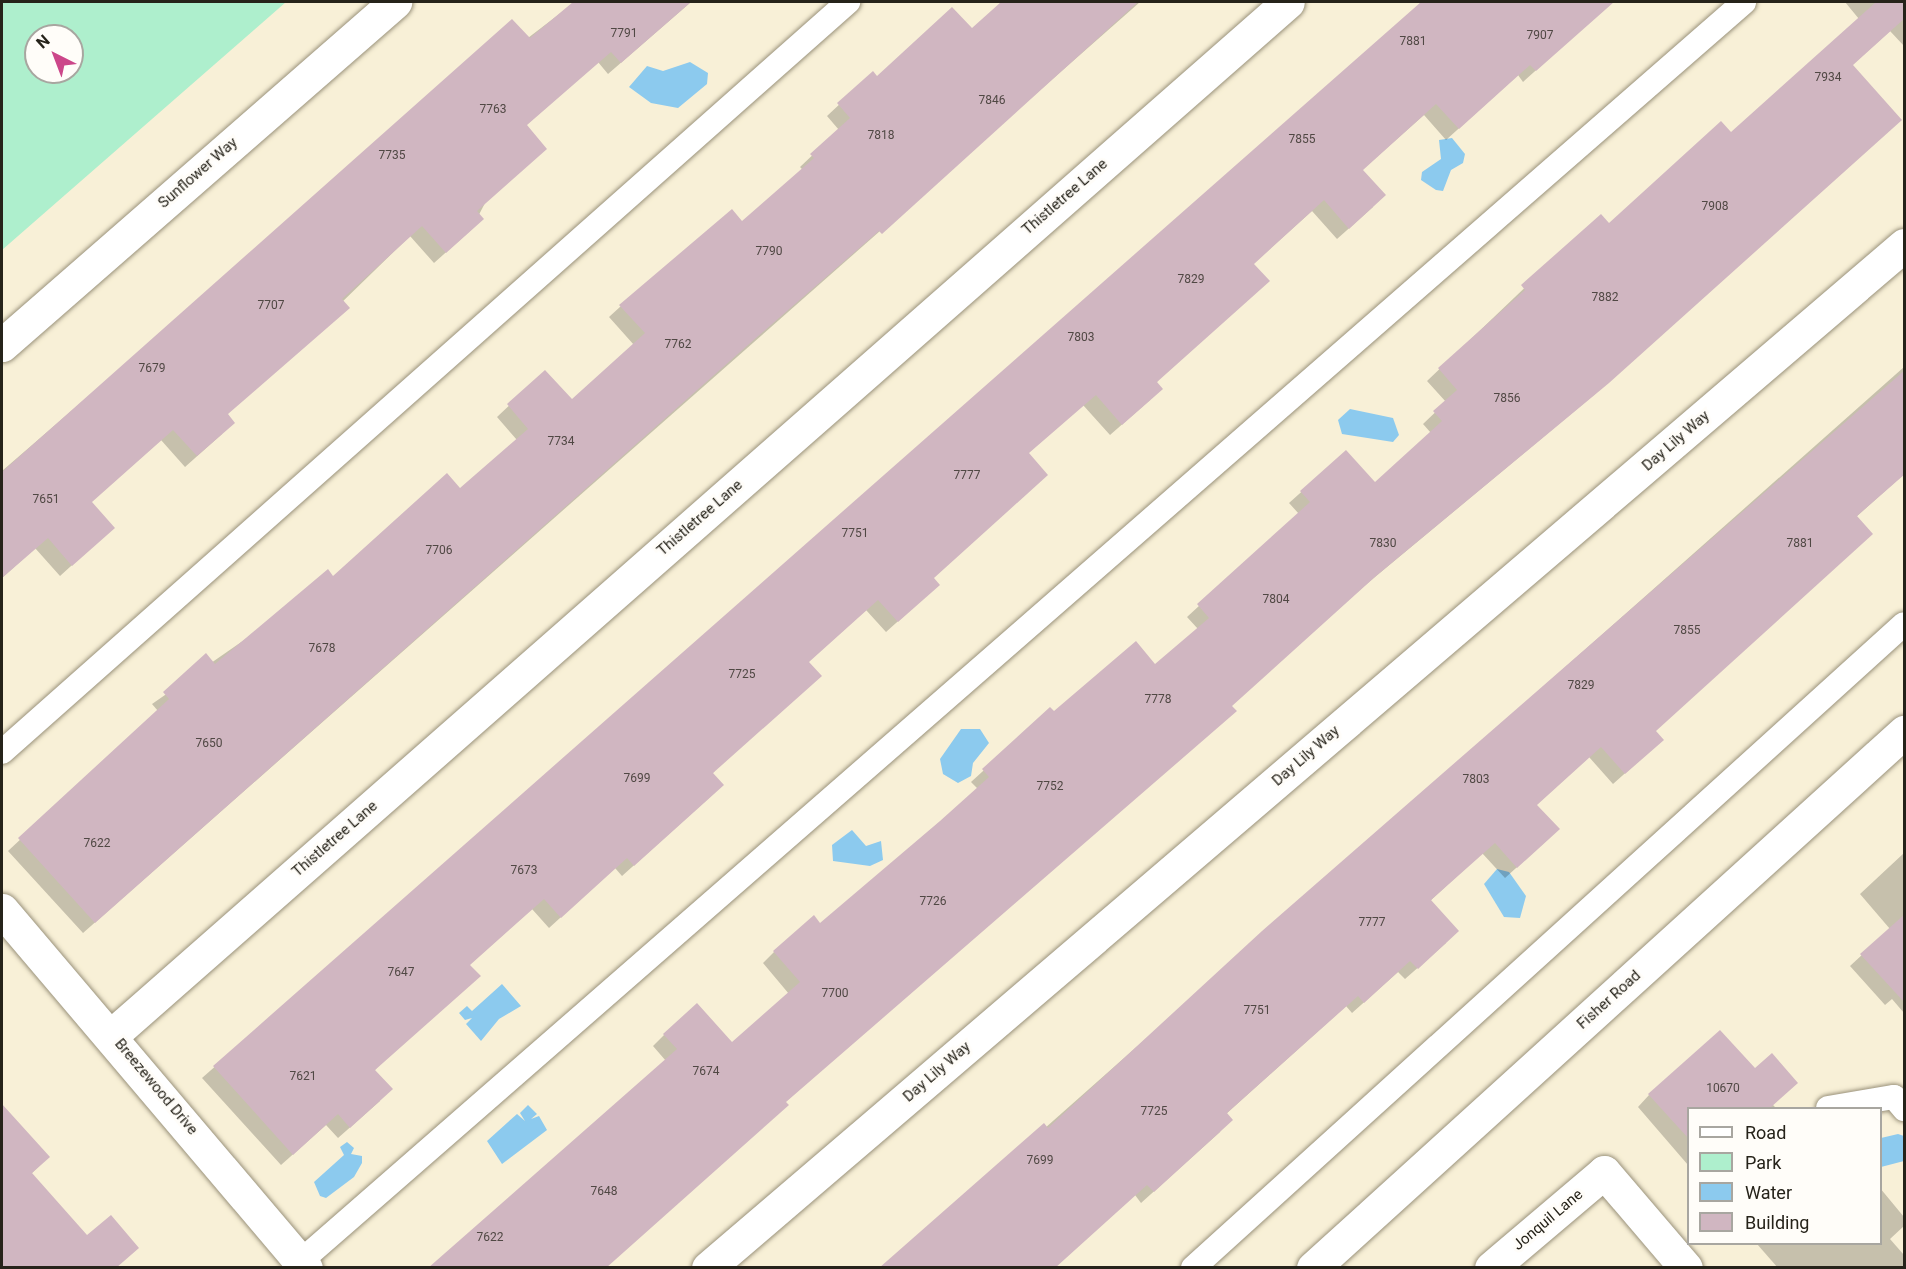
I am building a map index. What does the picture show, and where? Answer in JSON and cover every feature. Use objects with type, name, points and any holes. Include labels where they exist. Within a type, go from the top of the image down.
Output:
[{"type":"street","name":"Sunflower Way","points":[[2,345],[395,2]]},
{"type":"street","name":"Thistletree Lane","points":[[112,1035],[1288,2]]},
{"type":"street","name":"Day Lily Way","points":[[708,1268],[1905,245]]},
{"type":"street","name":"Fisher Road","points":[[1313,1268],[1905,732]]},
{"type":"street","name":"Breezewood Drive","points":[[2,910],[112,1035],[304,1264]]},
{"type":"street","name":"Jonquil Lane","points":[[1491,1268],[1604,1172],[1683,1253]]},
{"type":"lane","points":[[2,752],[848,2]]},
{"type":"lane","points":[[304,1264],[1744,2]]},
{"type":"lane","points":[[1193,1268],[1905,624]]},
{"type":"lane","points":[[1834,1107],[1894,1097],[1905,1109]]},
{"type":"green space","points":[[2,2],[286,2],[2,250]]},
{"type":"water","points":[[690,62],[708,73],[707,84],[678,108],[651,103],[629,87],[647,66],[663,71]]},
{"type":"water","points":[[1452,138],[1465,154],[1463,163],[1451,170],[1443,191],[1436,190],[1421,180],[1422,172],[1441,159],[1439,140]]},
{"type":"water","points":[[1350,409],[1393,418],[1399,435],[1393,442],[1342,434],[1338,420]]},
{"type":"water","points":[[961,729],[980,729],[989,743],[973,763],[971,776],[958,783],[943,774],[940,759]]},
{"type":"water","points":[[852,830],[866,846],[881,841],[883,860],[870,866],[833,861],[832,845]]},
{"type":"water","points":[[1497,869],[1509,872],[1526,896],[1520,918],[1504,917],[1484,884]]},
{"type":"water","points":[[502,984],[521,1006],[499,1019],[481,1041],[466,1024],[472,1018],[465,1020],[459,1013],[467,1006],[472,1011]]},
{"type":"water","points":[[528,1105],[537,1114],[531,1119],[539,1116],[547,1130],[502,1164],[487,1141],[517,1114],[525,1121],[520,1113]]},
{"type":"water","points":[[1898,1134],[1904,1136],[1904,1161],[1882,1167],[1882,1138]]},
{"type":"water","points":[[347,1142],[354,1148],[351,1154],[362,1156],[362,1163],[354,1177],[326,1198],[320,1196],[314,1182],[344,1155],[340,1147]]},
{"type":"building","points":[[573,2],[691,2],[621,63],[611,52],[527,125],[547,149],[477,211],[484,219],[446,253],[422,226],[342,299],[350,308],[228,414],[235,423],[197,456],[173,430],[92,502],[115,528],[72,566],[48,538],[2,578],[2,472],[512,19],[530,38]]},
{"type":"building","points":[[1001,2],[1138,2],[882,234],[879,231],[757,337],[95,923],[18,838],[169,699],[163,692],[206,653],[215,664],[328,569],[333,576],[447,473],[460,488],[528,429],[507,404],[545,370],[572,399],[645,333],[619,305],[732,209],[742,221],[814,158],[810,154],[850,118],[837,103],[873,71],[877,76],[952,7],[972,28]]},
{"type":"building","points":[[1421,2],[1614,2],[1536,71],[1530,65],[1459,129],[1436,104],[1363,170],[1386,195],[1349,229],[1324,200],[1254,264],[1270,281],[1157,382],[1163,389],[1122,425],[1096,395],[1029,453],[1048,475],[934,578],[940,585],[898,622],[878,600],[809,662],[822,676],[713,773],[724,785],[634,866],[627,858],[561,918],[544,899],[470,965],[481,976],[375,1070],[393,1089],[350,1128],[338,1114],[293,1155],[213,1066]]},
{"type":"building","points":[[1876,2],[1905,2],[1905,18],[1853,65],[1902,120],[1609,383],[1376,576],[1232,706],[1237,711],[786,1102],[789,1105],[606,1268],[428,1268],[677,1049],[663,1034],[697,1003],[732,1042],[800,982],[773,951],[814,915],[820,923],[940,821],[989,777],[982,769],[1050,707],[1054,711],[1136,641],[1155,664],[1209,618],[1197,604],[1310,502],[1300,491],[1346,450],[1375,482],[1442,421],[1433,411],[1457,390],[1438,368],[1525,290],[1521,285],[1601,214],[1609,223],[1721,121],[1731,132]]},
{"type":"building","points":[[1905,370],[1905,474],[1857,516],[1873,534],[1656,731],[1664,740],[1625,774],[1601,747],[1537,805],[1560,829],[1517,868],[1495,843],[1431,900],[1459,931],[1418,969],[1410,961],[1364,1003],[1358,996],[1227,1113],[1233,1120],[1154,1192],[1147,1185],[1055,1268],[879,1268],[1044,1123],[1048,1128],[1262,931]]},
{"type":"building","points":[[1905,914],[1905,1003],[1860,954]]},
{"type":"building","points":[[1720,1030],[1755,1068],[1772,1053],[1798,1083],[1771,1107],[1687,1107],[1687,1137],[1648,1094]]},
{"type":"building","points":[[2,1104],[50,1157],[32,1173],[87,1235],[111,1215],[139,1248],[116,1268],[2,1268]]}]
